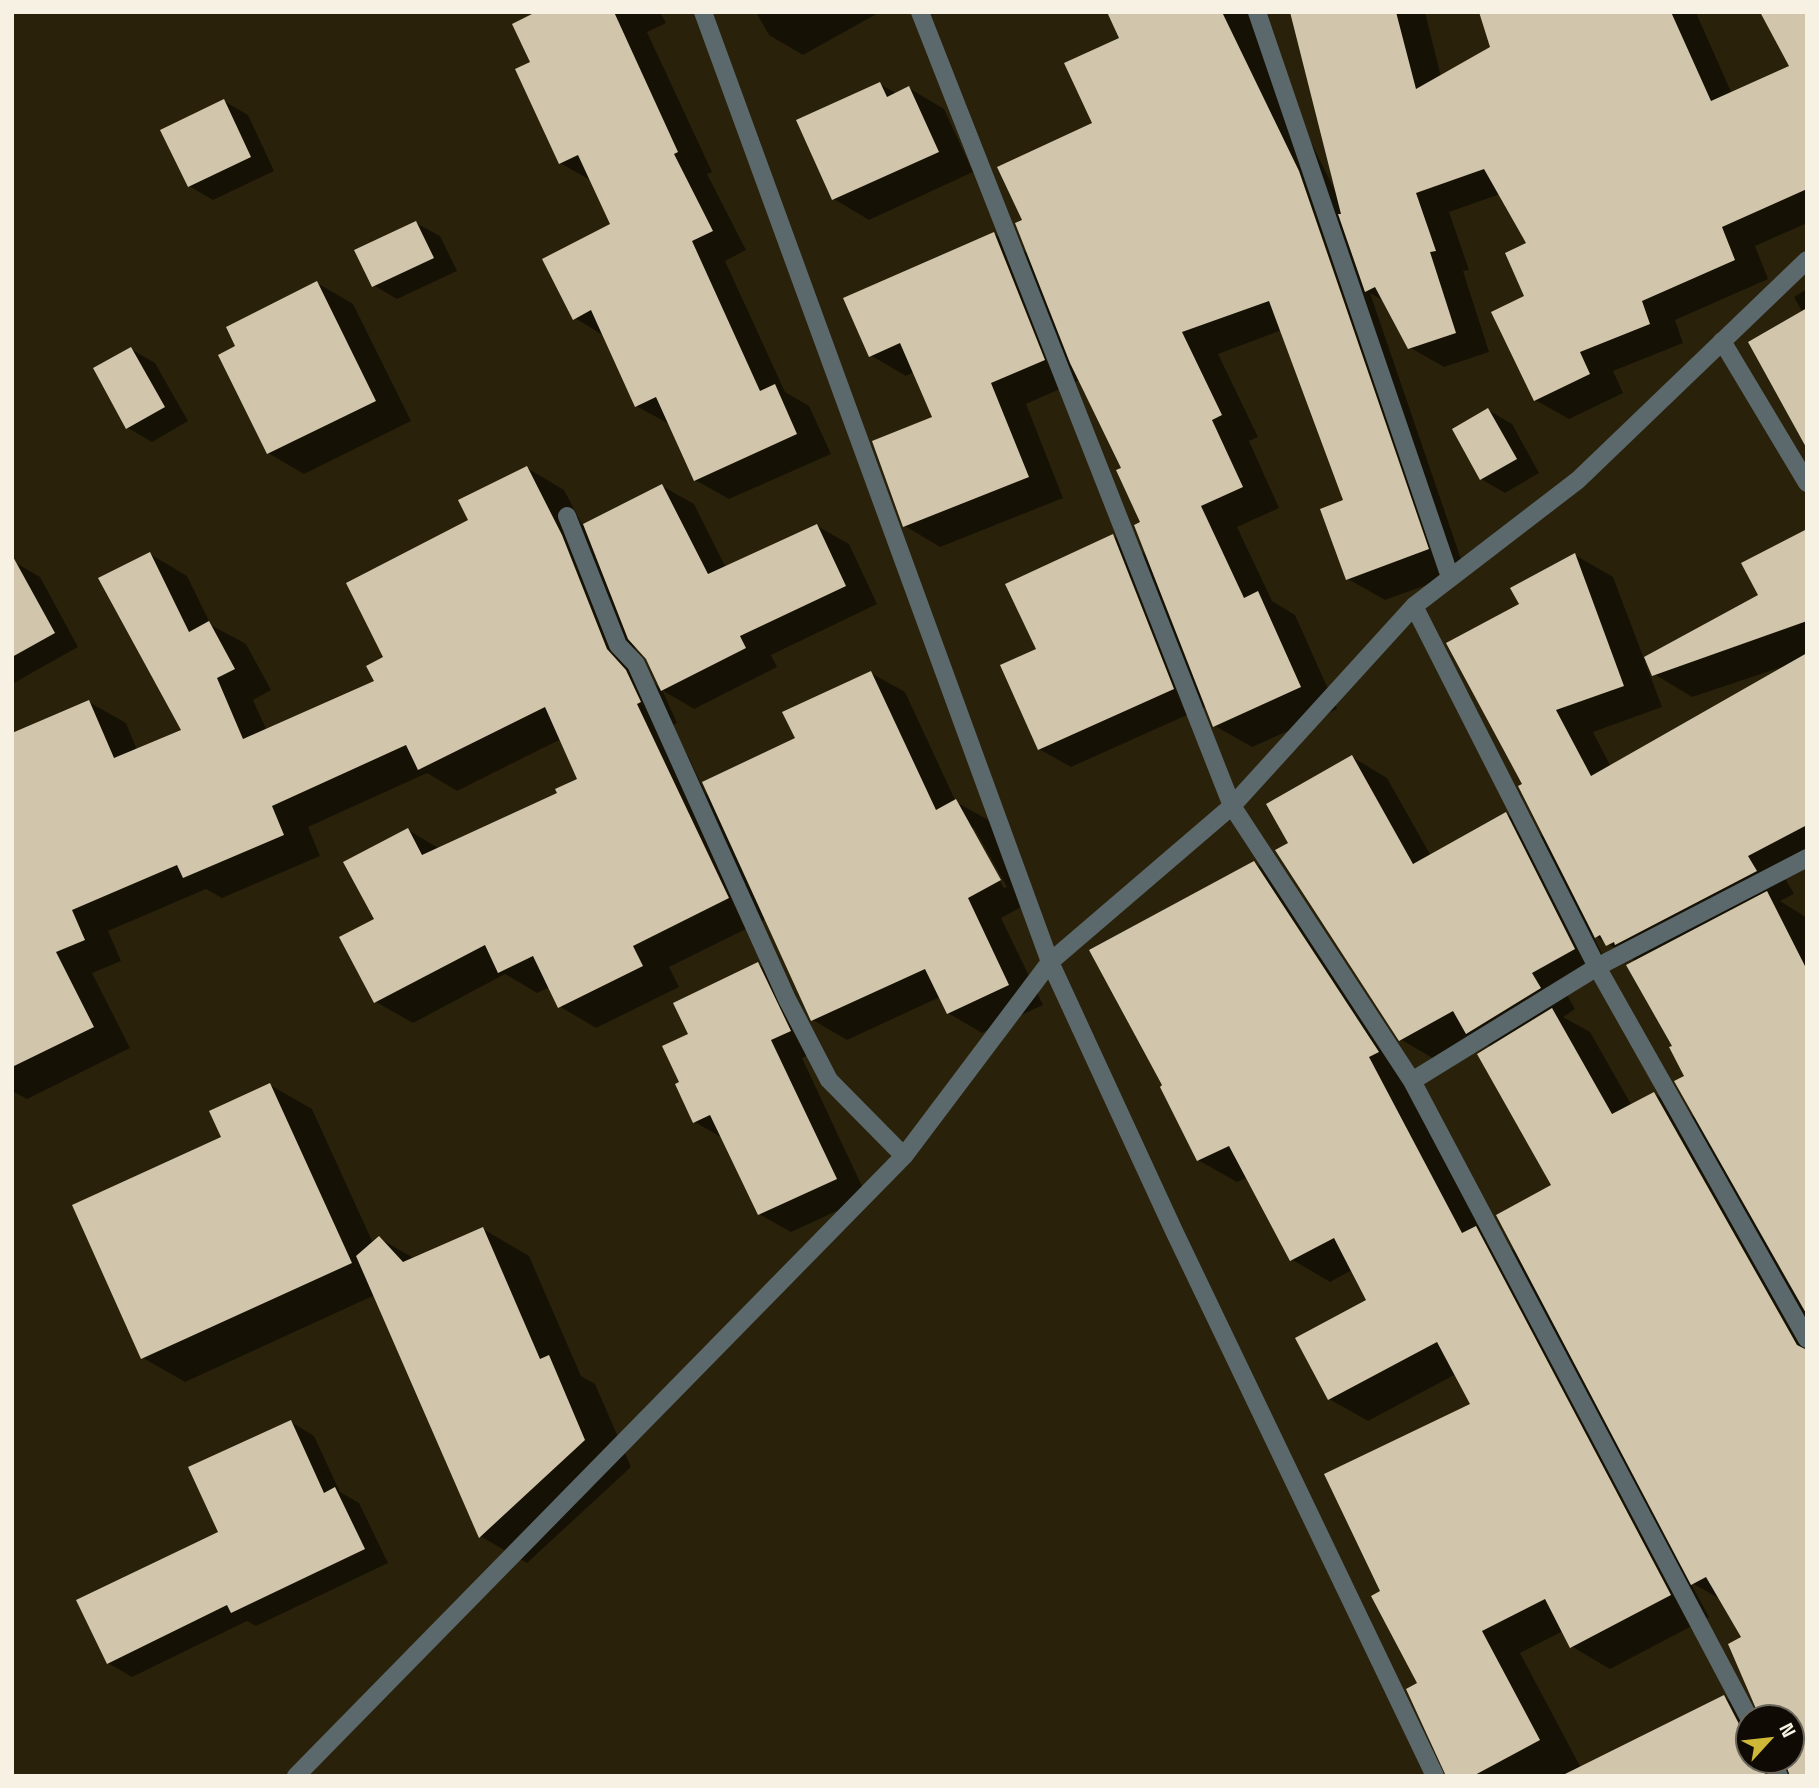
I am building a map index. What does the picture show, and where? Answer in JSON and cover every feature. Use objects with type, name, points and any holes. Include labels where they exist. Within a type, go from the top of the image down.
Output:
[{"type":"street","points":[[703,12],[1050,962],[1174,1231],[1435,1776]]},
{"type":"street","points":[[920,12],[1232,806],[1412,1081],[1742,1704]]},
{"type":"street","points":[[1257,12],[1450,577]]},
{"type":"street","points":[[296,1776],[904,1156],[1050,962],[1232,806],[1414,606],[1578,480],[1807,260]]},
{"type":"street","points":[[1723,341],[1807,483]]},
{"type":"street","points":[[567,516],[618,645],[636,664],[788,999],[829,1080],[904,1156]]},
{"type":"street","points":[[1414,606],[1597,967],[1807,1339]]},
{"type":"street","points":[[1412,1081],[1597,967],[1807,858]]},
{"type":"building","points":[[536,12],[614,12],[678,152],[674,154],[713,231],[692,241],[760,391],[775,384],[797,434],[694,481],[656,397],[635,407],[591,310],[573,320],[542,259],[610,224],[578,155],[559,164],[515,69],[530,62],[512,24]]},
{"type":"building","points":[[1107,12],[1222,12],[1299,171],[1429,549],[1346,580],[1320,509],[1343,500],[1269,301],[1182,332],[1222,415],[1212,420],[1243,487],[1201,506],[1244,598],[1258,591],[1301,687],[1213,727],[1134,525],[1140,522],[1116,470],[1121,468],[1070,363],[1015,223],[1022,220],[997,167],[1092,123],[1064,63],[1119,38]]},
{"type":"building","points":[[1290,12],[1396,12],[1416,89],[1490,47],[1479,12],[1671,12],[1711,101],[1789,66],[1760,12],[1807,12],[1807,189],[1722,227],[1735,260],[1642,301],[1650,324],[1580,352],[1590,374],[1534,401],[1491,312],[1524,296],[1505,253],[1526,243],[1484,169],[1416,193],[1436,251],[1430,252],[1456,333],[1408,349],[1375,287],[1365,292],[1338,214],[1341,214]]},
{"type":"building","points":[[880,82],[887,97],[909,86],[939,152],[832,200],[796,120]]},
{"type":"building","points":[[224,99],[251,157],[188,187],[160,130]]},
{"type":"building","points":[[416,221],[434,258],[372,287],[354,250]]},
{"type":"building","points":[[994,232],[1045,360],[991,383],[1029,477],[903,527],[872,441],[932,417],[900,343],[869,357],[843,298]]},
{"type":"building","points":[[317,281],[376,401],[267,454],[218,355],[235,346],[226,327]]},
{"type":"building","points":[[1807,308],[1807,449],[1748,342]]},
{"type":"building","points":[[131,347],[165,407],[126,429],[93,368]]},
{"type":"building","points":[[1488,408],[1517,459],[1480,480],[1452,429]]},
{"type":"building","points":[[527,466],[562,535],[607,649],[626,670],[641,702],[637,704],[729,898],[633,946],[643,966],[558,1008],[533,956],[498,973],[485,945],[374,1003],[339,937],[374,919],[343,862],[408,828],[422,855],[557,793],[555,789],[577,779],[545,707],[418,770],[406,745],[272,806],[284,835],[183,878],[177,865],[72,910],[85,940],[56,952],[94,1027],[12,1067],[12,733],[89,700],[114,758],[181,730],[98,578],[150,552],[189,632],[209,621],[235,669],[217,678],[243,739],[374,681],[366,666],[383,657],[346,583],[468,520],[458,500]]},
{"type":"building","points":[[662,484],[708,574],[817,524],[846,586],[740,636],[746,648],[661,691],[646,659],[628,639],[583,524]]},
{"type":"building","points":[[1807,529],[1807,621],[1652,676],[1644,657],[1758,595],[1741,563]]},
{"type":"building","points":[[1113,534],[1174,689],[1038,750],[1000,665],[1036,649],[1005,584]]},
{"type":"building","points":[[1575,553],[1624,686],[1556,710],[1591,776],[1807,653],[1807,825],[1748,856],[1757,871],[1615,945],[1614,942],[1606,946],[1600,935],[1595,938],[1518,786],[1522,784],[1446,643],[1519,604],[1510,588]]},
{"type":"building","points":[[12,555],[55,633],[12,657]]},
{"type":"building","points":[[871,671],[936,810],[956,799],[1001,880],[968,898],[1009,985],[947,1014],[925,969],[811,1021],[702,782],[795,738],[782,712]]},
{"type":"building","points":[[1352,755],[1413,864],[1506,812],[1575,949],[1532,973],[1541,988],[1466,1034],[1453,1011],[1399,1041],[1275,850],[1288,843],[1266,804]]},
{"type":"building","points":[[1254,861],[1379,1052],[1369,1057],[1462,1233],[1476,1226],[1671,1595],[1570,1648],[1545,1599],[1482,1631],[1540,1740],[1473,1776],[1446,1776],[1406,1689],[1417,1683],[1371,1596],[1380,1591],[1324,1474],[1470,1404],[1437,1342],[1328,1400],[1295,1338],[1366,1300],[1334,1238],[1290,1261],[1229,1146],[1197,1161],[1160,1087],[1162,1085],[1089,950]]},
{"type":"building","points":[[1767,891],[1807,970],[1807,1315],[1674,1081],[1684,1076],[1669,1047],[1672,1046],[1626,965]]},
{"type":"building","points":[[758,962],[791,1031],[771,1040],[837,1179],[758,1215],[710,1115],[693,1123],[675,1084],[679,1082],[662,1046],[688,1034],[673,1003]]},
{"type":"building","points":[[1552,1008],[1612,1114],[1654,1092],[1797,1345],[1807,1350],[1807,1776],[1789,1774],[1805,1774],[1805,1704],[1754,1704],[1728,1644],[1741,1637],[1706,1577],[1691,1585],[1496,1215],[1551,1185],[1477,1054]]},
{"type":"building","points":[[270,1083],[352,1263],[141,1359],[72,1205],[221,1137],[209,1111]]},
{"type":"building","points":[[483,1227],[540,1359],[549,1355],[585,1440],[479,1538],[356,1256],[379,1236],[403,1262]]},
{"type":"building","points":[[291,1420],[324,1493],[335,1487],[365,1549],[231,1613],[227,1605],[107,1664],[76,1600],[218,1532],[188,1467]]},
{"type":"building","points":[[1724,1695],[1735,1716],[1735,1774],[1766,1776],[1561,1776]]}]
